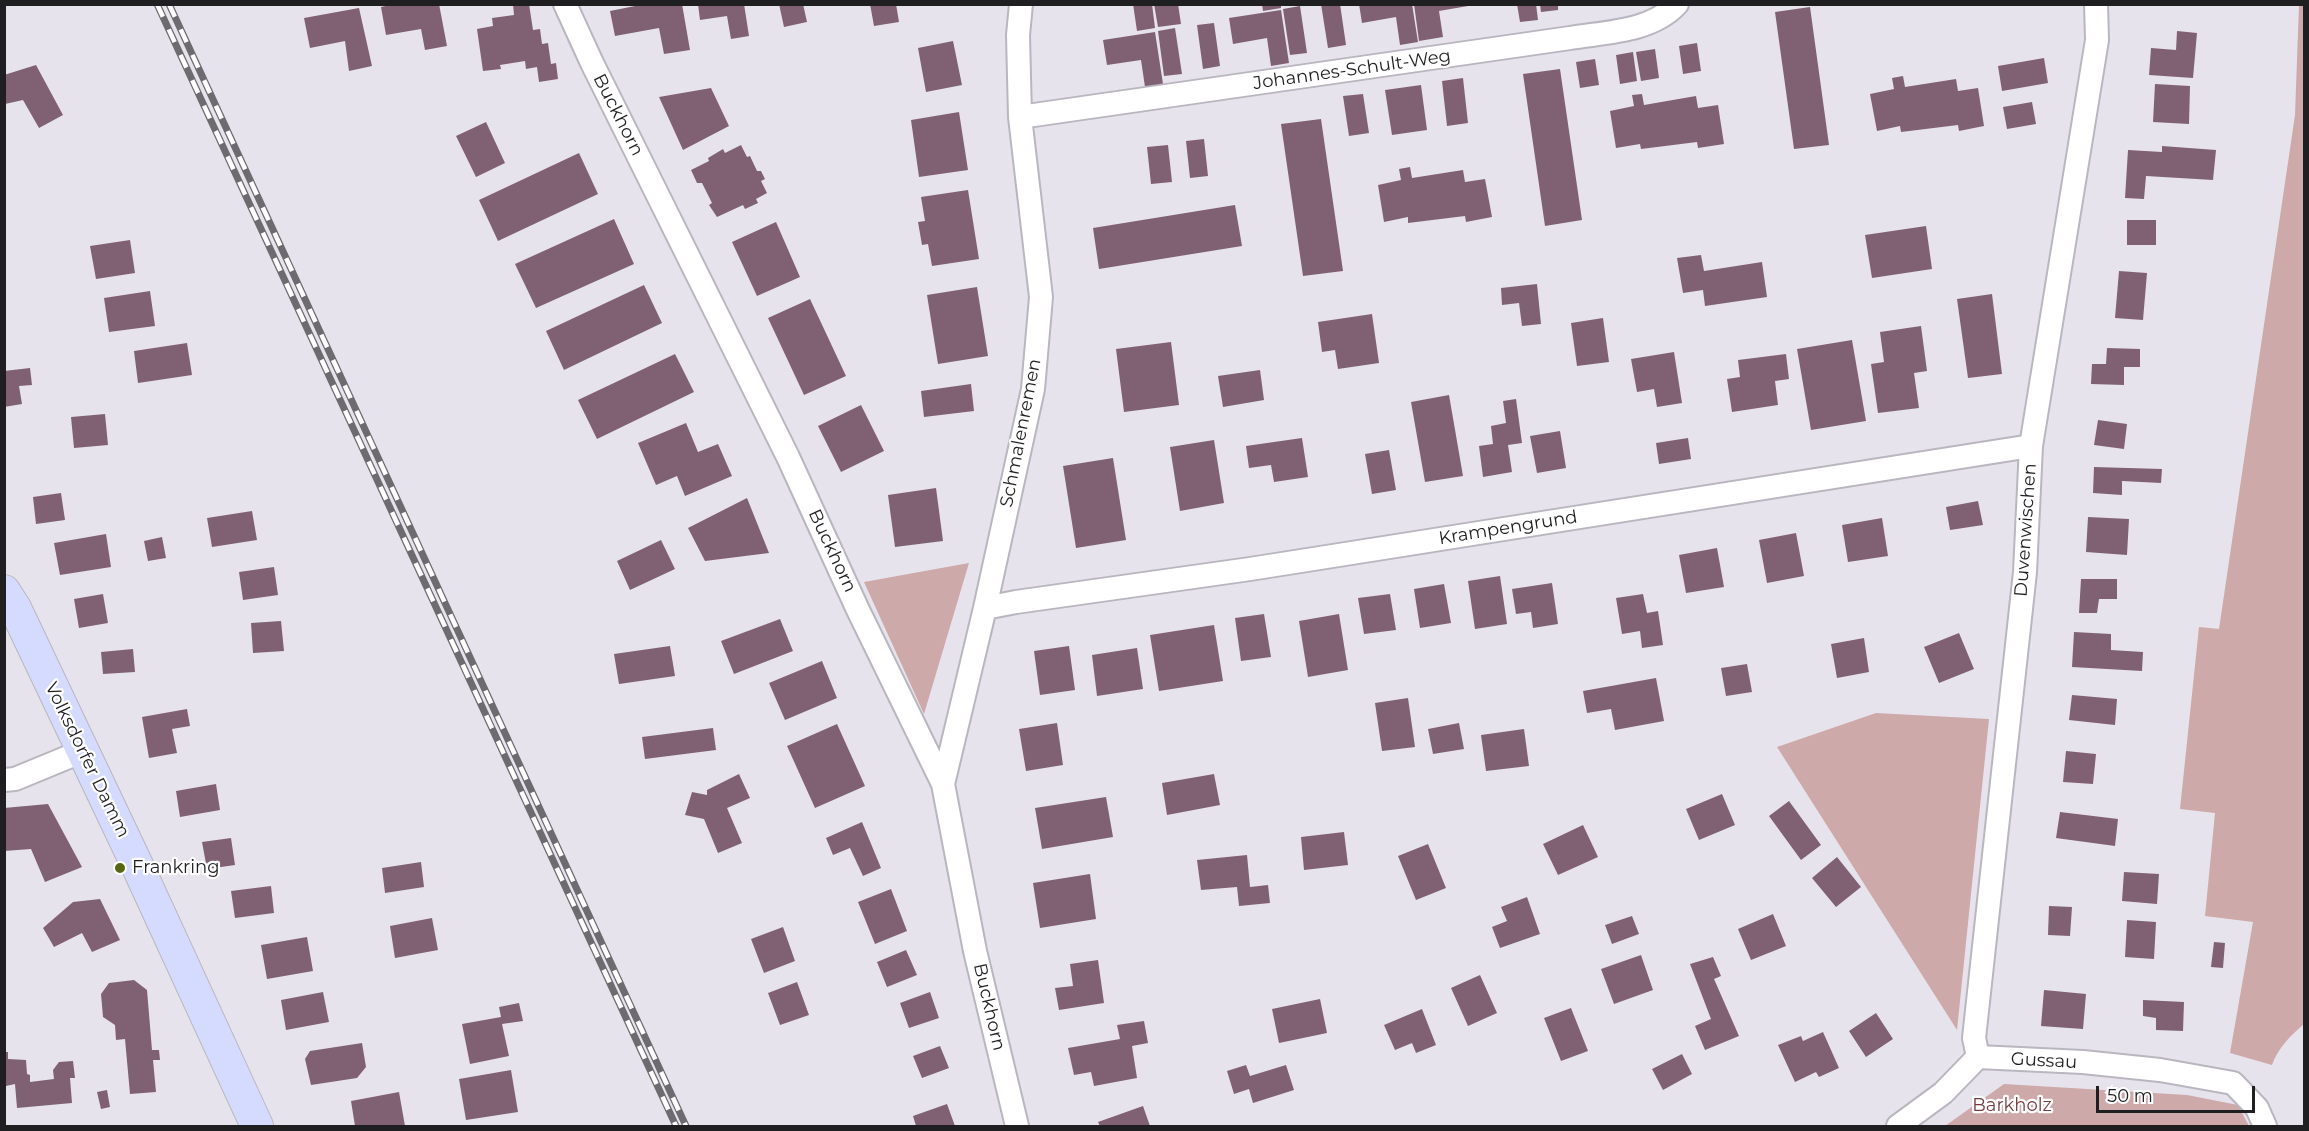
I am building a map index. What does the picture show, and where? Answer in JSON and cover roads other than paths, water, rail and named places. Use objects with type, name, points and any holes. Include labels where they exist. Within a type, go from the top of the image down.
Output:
[{"type":"main road","name":"Volksdorfer Damm","points":[[4,591],[15,608],[257,1126]]},
{"type":"street","name":"Buckhorn","points":[[565,4],[592,63],[788,457],[858,610],[943,784],[975,951],[1017,1126]]},
{"type":"street","name":"Schmalenremen","points":[[943,784],[986,608],[1033,389],[1041,297],[1020,117],[1018,35],[1021,4]]},
{"type":"street","name":"Johannes-Schult-Weg","points":[[1020,117],[1481,52],[1604,32],[1648,24],[1668,14],[1677,4]]},
{"type":"street","name":"Duvenwischen","points":[[1978,1057],[1974,1038],[2025,572],[2031,446],[2097,40],[2096,4]]},
{"type":"street","name":"Krampengrund","points":[[986,608],[1273,566],[2031,446]]},
{"type":"street","points":[[4,780],[15,778],[82,751]]},
{"type":"street","points":[[1898,1126],[1943,1093],[1978,1057]]},
{"type":"street","name":"Gussau","points":[[1978,1057],[2083,1062],[2160,1070],[2233,1083],[2257,1108],[2265,1126]]},
{"type":"railway","points":[[157,4],[676,1126]]},
{"type":"railway","points":[[169,4],[686,1126]]},
{"type":"place","name":"Frankring","points":[[120,868]]},
{"type":"park label","name":"Barkholz","points":[[2012,1106]]}]
